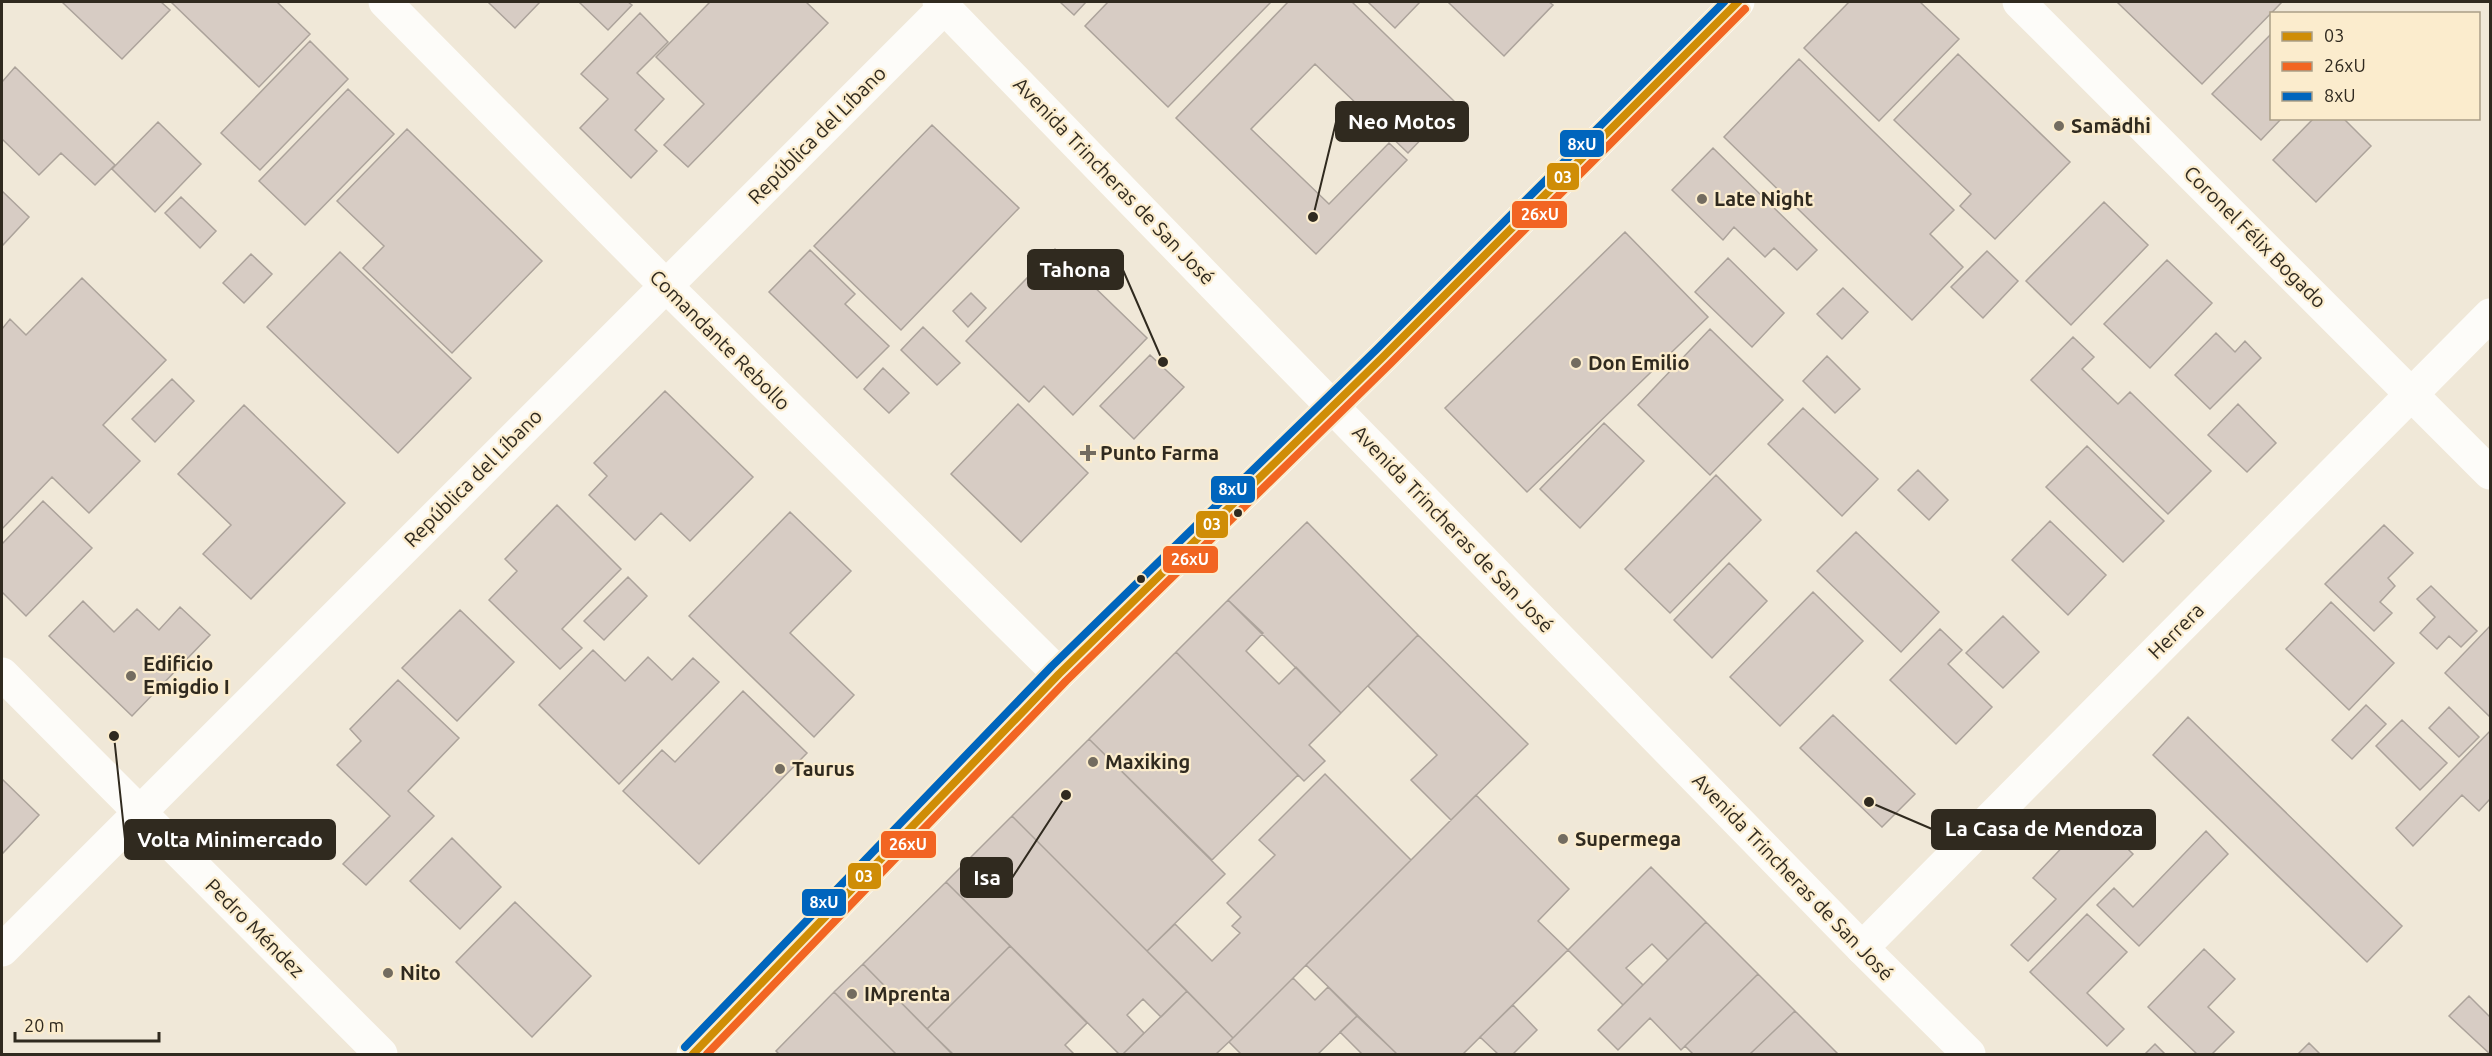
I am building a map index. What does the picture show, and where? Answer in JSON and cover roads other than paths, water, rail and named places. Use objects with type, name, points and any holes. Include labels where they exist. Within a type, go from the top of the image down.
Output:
[{"type":"street","name":"Comandante Rebollo","points":[[385,2],[666,286],[1059,674]]},
{"type":"street","points":[[693,1054],[1059,674],[1333,406],[1738,2]]},
{"type":"street","name":"Coronel Félix Bogado","points":[[2019,2],[2490,473]]},
{"type":"street","name":"República del Líbano","points":[[2,950],[666,286],[942,4]]},
{"type":"street","name":"Avenida Trincheras de San José","points":[[942,4],[1862,948],[1969,1054]]},
{"type":"street","name":"Herrera","points":[[1862,948],[2490,315]]},
{"type":"street","name":"Pedro Méndez","points":[[2,674],[381,1054]]},
{"type":"place","name":"Samãdhi","points":[[2059,126]]},
{"type":"place","name":"Late Night","points":[[1702,199]]},
{"type":"place","name":"Neo Motos","points":[[1313,217]]},
{"type":"place","name":"Tahona","points":[[1163,362]]},
{"type":"place","name":"Don Emilio","points":[[1576,363]]},
{"type":"place","name":"Punto Farma","points":[[1088,453]]},
{"type":"place","name":"Edificio Emigdio I","points":[[131,676]]},
{"type":"place","name":"Volta Minimercado","points":[[114,736]]},
{"type":"place","name":"Maxiking","points":[[1093,762]]},
{"type":"place","name":"Taurus","points":[[780,769]]},
{"type":"place","name":"Isa","points":[[1066,795]]},
{"type":"place","name":"La Casa de Mendoza","points":[[1869,802]]},
{"type":"place","name":"Supermega","points":[[1563,839]]},
{"type":"place","name":"Nito","points":[[388,973]]},
{"type":"place","name":"IMprenta","points":[[852,994]]}]
